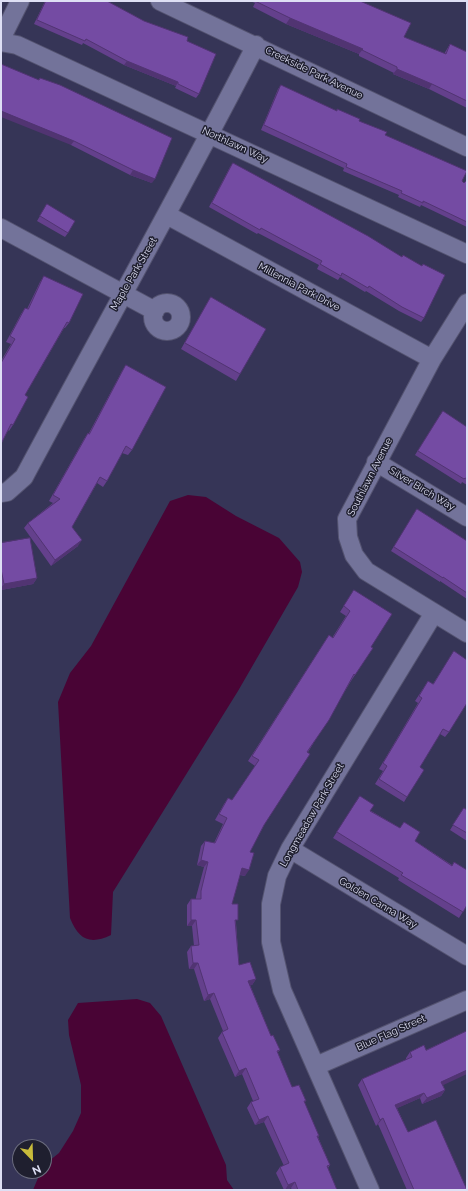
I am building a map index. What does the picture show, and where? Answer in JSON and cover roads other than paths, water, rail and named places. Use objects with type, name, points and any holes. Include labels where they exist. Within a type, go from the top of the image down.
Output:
[{"type":"street","points":[[1,40],[20,1]]},
{"type":"street","name":"Creekside Park Avenue","points":[[160,1],[256,45],[467,146]]},
{"type":"street","name":"Northlawn Way","points":[[1,40],[18,45],[467,254]]},
{"type":"street","name":"Maple Park Street","points":[[1,493],[7,492],[24,477],[122,294],[167,215],[256,45]]},
{"type":"street","name":"Millennia Park Drive","points":[[167,215],[432,359]]},
{"type":"street","points":[[1,228],[155,311]]},
{"type":"street","name":"Southlawn Avenue","points":[[467,303],[432,359],[347,519],[348,538],[354,555],[366,571],[467,634]]},
{"type":"street","name":"Silver Birch Way","points":[[376,462],[467,517]]},
{"type":"street","name":"Longmeadow Park Street","points":[[370,1190],[282,990],[271,942],[271,904],[278,876],[290,849],[434,613]]},
{"type":"street","name":"Golden Canna Way","points":[[290,849],[467,956]]},
{"type":"street","name":"Blue Flag Street","points":[[316,1066],[467,1000]]}]
